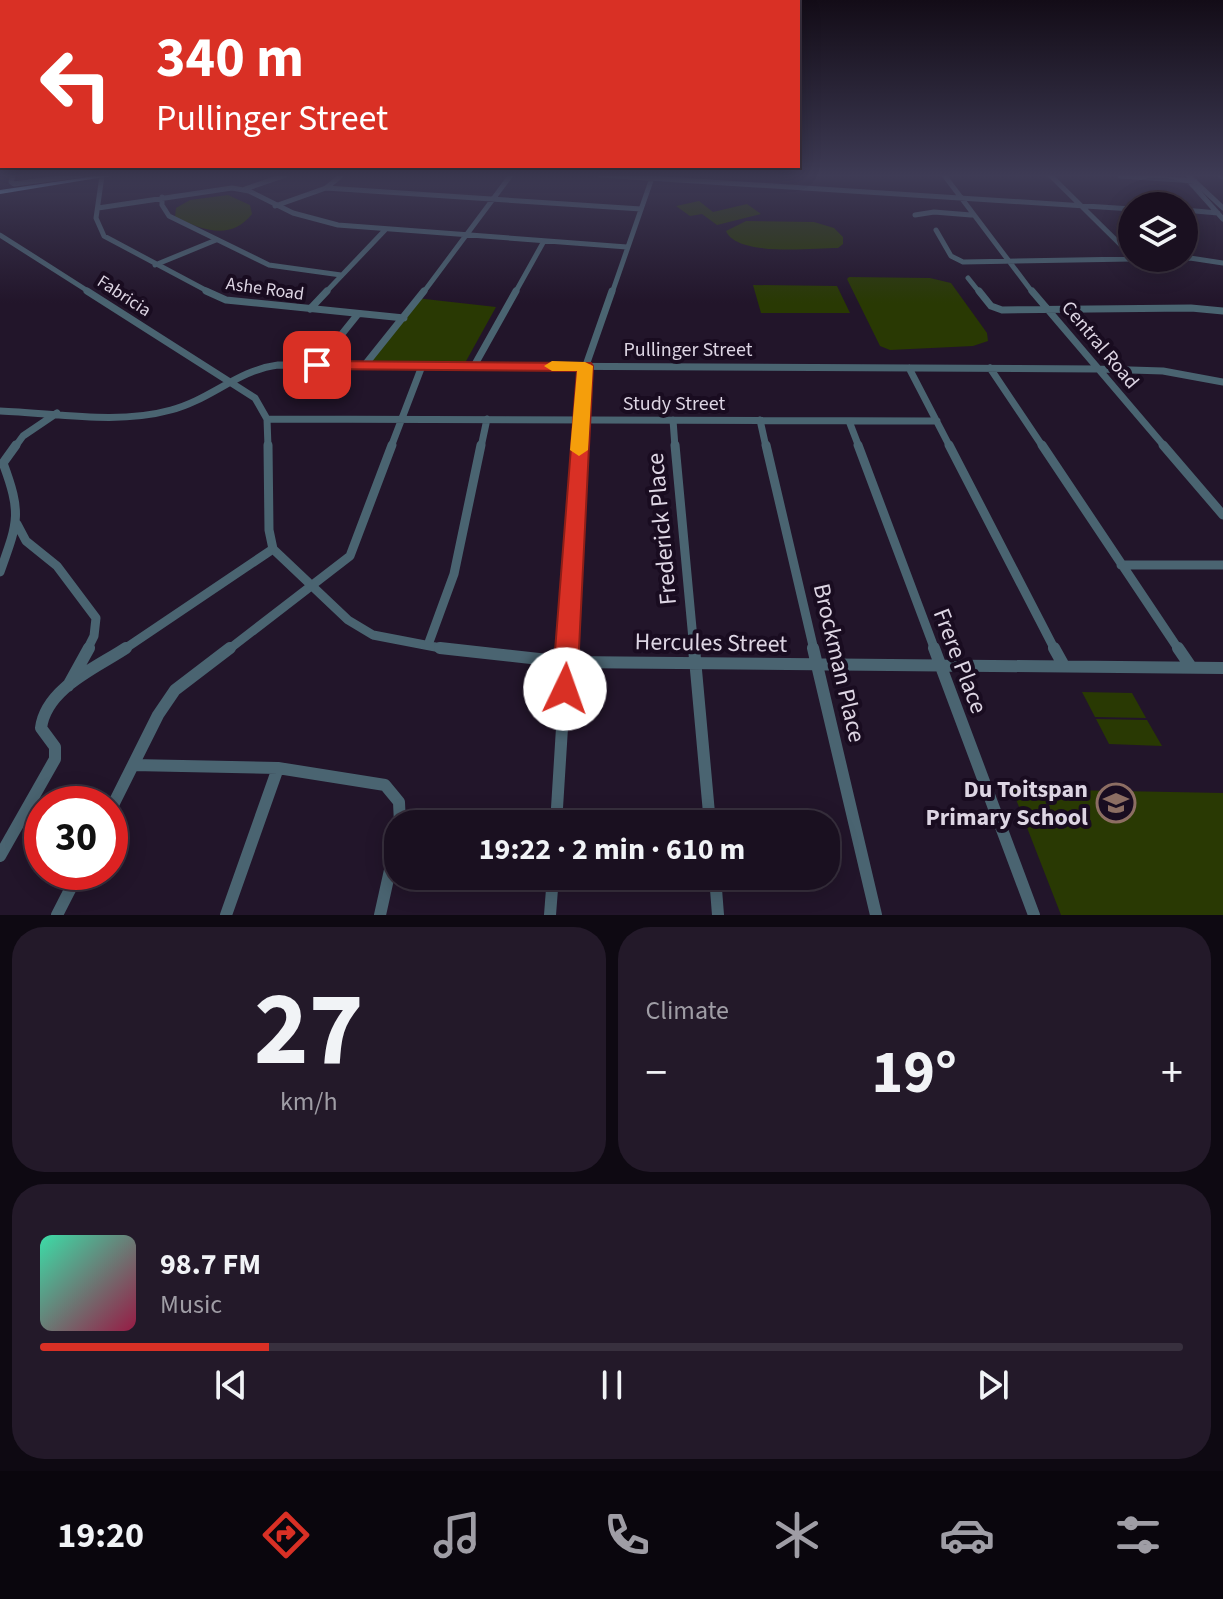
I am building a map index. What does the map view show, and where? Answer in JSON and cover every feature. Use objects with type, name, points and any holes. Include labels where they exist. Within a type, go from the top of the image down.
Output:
[{"type":"street","name":"Ashe Road","points":[[97,218],[104,236],[226,300],[404,318]]},
{"type":"street","points":[[172,218],[269,265],[341,275]]},
{"type":"street","points":[[308,218],[385,230],[627,247]]},
{"type":"street","points":[[364,366],[404,318],[477,218]]},
{"type":"street","points":[[557,810],[585,366],[638,218]]},
{"type":"street","name":"Central Road","points":[[973,218],[1007,262],[1223,515]]},
{"type":"street","points":[[1092,218],[1118,243]]},
{"type":"street","points":[[310,309],[385,230]]},
{"type":"street","points":[[936,230],[951,256],[958,260],[1007,262],[1118,259]]},
{"type":"street","name":"Fabricia","points":[[0,235],[232,381]]},
{"type":"street","points":[[155,265],[216,240]]},
{"type":"street","points":[[474,366],[544,241]]},
{"type":"street","points":[[1198,259],[1223,263]]},
{"type":"street","points":[[968,278],[991,306],[998,309],[1191,308],[1223,311]]},
{"type":"street","points":[[317,365],[358,314]]},
{"type":"street","name":"Pullinger Street","points":[[0,411],[156,413],[186,405],[266,365],[1099,369],[1163,371],[1223,382]]},
{"type":"street","points":[[122,786],[165,704],[188,677],[312,587],[343,563],[354,550],[422,366]]},
{"type":"street","points":[[909,368],[1064,666]]},
{"type":"street","points":[[990,368],[1191,667]]},
{"type":"street","points":[[0,856],[55,759],[52,744],[41,728],[44,713],[68,686],[273,549],[269,530],[267,419],[255,398],[232,381]]},
{"type":"street","points":[[2,452],[57,413]]},
{"type":"street","name":"Study Street","points":[[267,419],[937,421]]},
{"type":"street","points":[[428,645],[454,574],[487,419]]},
{"type":"street","name":"Frederick Place","points":[[673,420],[709,810]]},
{"type":"street","name":"Brockman Place","points":[[760,420],[820,665],[876,915]]},
{"type":"street","name":"Frere Place","points":[[849,421],[1034,915]]},
{"type":"street","points":[[0,572],[17,524],[16,497],[3,468],[17,442]]},
{"type":"street","points":[[17,524],[26,541],[57,566],[96,618],[92,641],[68,686]]},
{"type":"street","points":[[0,544],[12,545]]},
{"type":"street","name":"Hercules Street","points":[[273,549],[359,629],[373,635],[428,645],[566,662],[1223,668]]},
{"type":"street","points":[[1121,565],[1223,565]]},
{"type":"street","points":[[133,765],[278,768],[385,785],[396,792],[401,810]]},
{"type":"street","points":[[226,915],[278,768]]},
{"type":"street","points":[[57,915],[70,890]]},
{"type":"street","points":[[380,915],[386,890]]},
{"type":"street","points":[[550,915],[552,890]]},
{"type":"street","points":[[716,890],[718,915]]},
{"type":"green space","points":[[177,218],[248,218],[234,228],[225,230],[195,226]]},
{"type":"green space","points":[[707,218],[746,218],[717,225]]},
{"type":"green space","points":[[746,221],[814,222],[834,228],[843,237],[843,244],[838,248],[794,249],[744,245],[726,231]]},
{"type":"green space","points":[[930,278],[951,283],[987,333],[988,341],[973,346],[890,350],[880,346],[847,279]]},
{"type":"green space","points":[[753,285],[837,286],[850,313],[761,313]]},
{"type":"green space","points":[[416,298],[496,307],[465,363],[369,363]]},
{"type":"green space","points":[[1082,692],[1132,693],[1146,718],[1095,717]]},
{"type":"green space","points":[[1096,719],[1147,720],[1162,746],[1109,744]]},
{"type":"green space","points":[[1012,789],[1223,793],[1223,915],[1061,915]]},
{"type":"slow traffic","points":[[552,366],[585,366],[579,450]]},
{"type":"place","name":"Du Toitspan Primary School","points":[[1116,803]]},
{"type":"route","points":[[317,365],[585,366],[565,689]]}]
